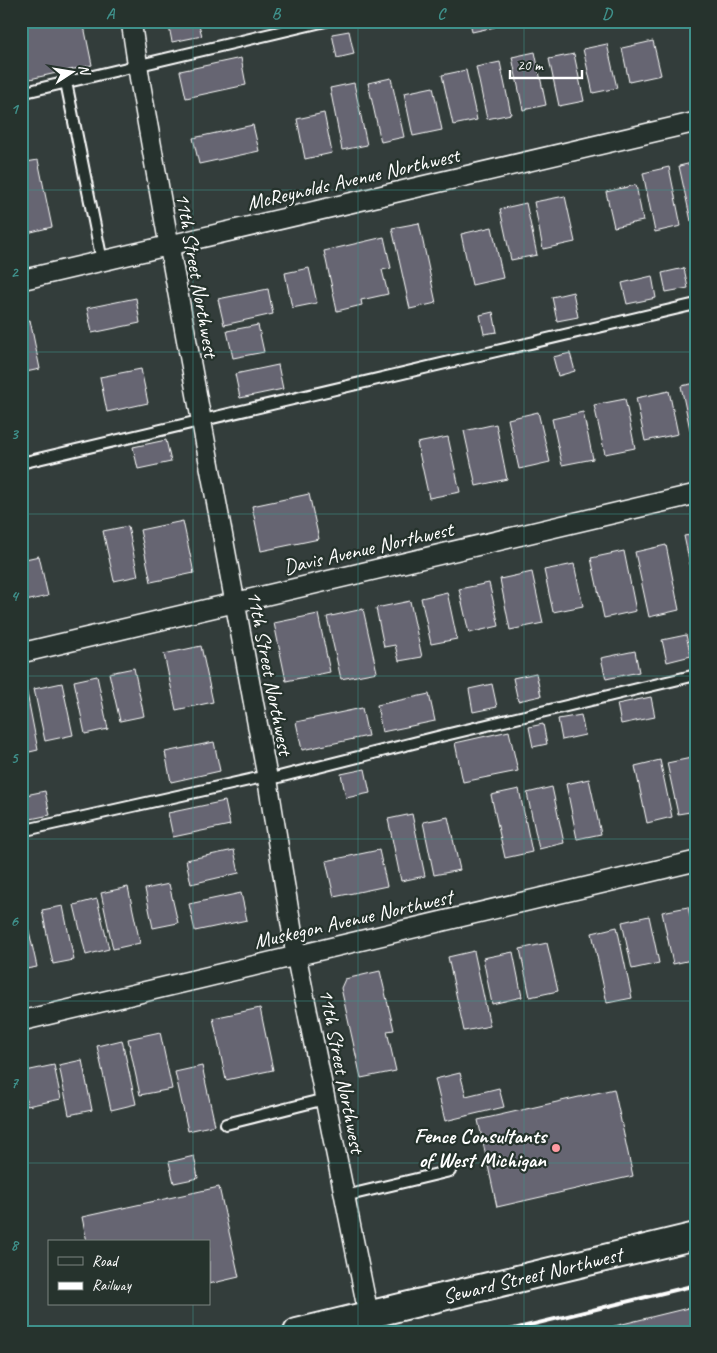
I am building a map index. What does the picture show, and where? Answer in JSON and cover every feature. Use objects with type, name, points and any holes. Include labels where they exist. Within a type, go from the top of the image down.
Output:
[{"type":"street","name":"11th Street Northwest","points":[[132,21],[169,245],[267,778],[296,955],[371,1324]]},
{"type":"street","name":"McReynolds Avenue Northwest","points":[[21,280],[696,122]]},
{"type":"street","name":"Davis Avenue Northwest","points":[[21,653],[696,494]]},
{"type":"street","name":"Muskegon Avenue Northwest","points":[[21,1022],[696,861]]},
{"type":"street","name":"Seward Street Northwest","points":[[297,1332],[371,1324],[696,1236]]},
{"type":"lane","points":[[21,93],[326,21]]},
{"type":"lane","points":[[66,82],[102,261]]},
{"type":"lane","points":[[21,463],[696,304]]},
{"type":"lane","points":[[21,831],[267,778],[696,675]]},
{"type":"lane","points":[[226,1124],[325,1099]]},
{"type":"lane","points":[[345,1196],[450,1171]]},
{"type":"building","points":[[21,21],[83,21],[92,65],[21,81]]},
{"type":"building","points":[[168,21],[198,21],[202,36],[172,42]]},
{"type":"building","points":[[470,21],[493,21],[495,27],[472,32]]},
{"type":"building","points":[[349,31],[354,54],[337,58],[332,34]]},
{"type":"building","points":[[653,41],[661,75],[629,82],[622,48]]},
{"type":"building","points":[[607,44],[617,88],[593,93],[583,49]]},
{"type":"building","points":[[535,52],[546,105],[523,110],[512,57]]},
{"type":"building","points":[[574,54],[584,101],[559,106],[549,59]]},
{"type":"building","points":[[241,58],[246,85],[186,98],[180,71]]},
{"type":"building","points":[[500,62],[511,114],[487,119],[476,67]]},
{"type":"building","points":[[466,70],[477,120],[453,125],[442,75]]},
{"type":"building","points":[[391,78],[404,137],[381,142],[368,83]]},
{"type":"building","points":[[354,83],[367,145],[342,150],[330,88]]},
{"type":"building","points":[[433,87],[442,130],[413,136],[404,93]]},
{"type":"building","points":[[324,113],[332,153],[305,159],[297,119]]},
{"type":"building","points":[[253,125],[259,151],[199,164],[193,138]]},
{"type":"building","points":[[38,160],[52,227],[27,233],[21,207],[21,163]]},
{"type":"building","points":[[696,162],[696,220],[691,221],[679,166]]},
{"type":"building","points":[[669,167],[681,226],[655,232],[643,173]]},
{"type":"building","points":[[636,185],[643,221],[614,227],[606,192]]},
{"type":"building","points":[[565,196],[575,242],[543,249],[534,202]]},
{"type":"building","points":[[526,203],[537,255],[511,260],[500,209]]},
{"type":"building","points":[[419,223],[436,303],[410,309],[392,228]]},
{"type":"building","points":[[492,227],[503,278],[472,285],[461,234]]},
{"type":"building","points":[[384,237],[391,268],[382,270],[388,294],[361,300],[362,305],[337,311],[324,251]]},
{"type":"building","points":[[309,268],[317,303],[292,308],[285,273]]},
{"type":"building","points":[[684,268],[688,288],[666,292],[662,273]]},
{"type":"building","points":[[652,276],[656,298],[627,304],[622,283]]},
{"type":"building","points":[[268,289],[273,314],[224,325],[218,299]]},
{"type":"building","points":[[573,292],[578,317],[557,321],[552,297]]},
{"type":"building","points":[[136,298],[140,323],[92,333],[87,308]]},
{"type":"building","points":[[493,312],[497,332],[484,334],[480,315]]},
{"type":"building","points":[[30,320],[40,369],[21,373],[21,322]]},
{"type":"building","points":[[258,325],[264,352],[233,358],[227,331]]},
{"type":"building","points":[[570,353],[575,371],[558,376],[553,357]]},
{"type":"building","points":[[278,365],[283,389],[240,398],[235,374]]},
{"type":"building","points":[[141,369],[148,403],[107,412],[100,377]]},
{"type":"building","points":[[696,383],[696,443],[693,444],[681,386]]},
{"type":"building","points":[[669,391],[678,434],[645,441],[636,398]]},
{"type":"building","points":[[625,399],[635,448],[605,454],[594,405]]},
{"type":"building","points":[[538,412],[550,462],[519,469],[508,419]]},
{"type":"building","points":[[583,412],[593,459],[562,465],[552,419]]},
{"type":"building","points":[[496,424],[507,479],[476,486],[464,431]]},
{"type":"building","points":[[448,437],[460,492],[429,498],[417,443]]},
{"type":"building","points":[[166,440],[171,462],[138,469],[133,447]]},
{"type":"building","points":[[309,494],[319,539],[261,551],[252,506]]},
{"type":"building","points":[[183,521],[194,573],[151,582],[140,530]]},
{"type":"building","points":[[128,526],[138,576],[114,581],[103,531]]},
{"type":"building","points":[[696,534],[696,583],[694,583],[684,536]]},
{"type":"building","points":[[666,545],[679,610],[649,617],[635,552]]},
{"type":"building","points":[[624,551],[636,611],[604,618],[591,558]]},
{"type":"building","points":[[39,556],[48,596],[21,602],[21,560]]},
{"type":"building","points":[[574,564],[583,606],[553,612],[544,570]]},
{"type":"building","points":[[532,572],[543,623],[510,630],[500,579]]},
{"type":"building","points":[[489,583],[499,626],[469,633],[459,589]]},
{"type":"building","points":[[447,592],[457,639],[431,644],[421,598]]},
{"type":"building","points":[[410,601],[422,657],[399,661],[395,645],[384,647],[376,608]]},
{"type":"building","points":[[363,609],[377,672],[341,679],[327,617]]},
{"type":"building","points":[[318,614],[330,672],[286,681],[274,623]]},
{"type":"building","points":[[686,635],[691,656],[667,662],[662,640]]},
{"type":"building","points":[[201,646],[213,702],[176,710],[164,654]]},
{"type":"building","points":[[635,651],[639,672],[606,679],[601,658]]},
{"type":"building","points":[[134,668],[144,716],[120,721],[109,673]]},
{"type":"building","points":[[536,673],[541,696],[518,701],[513,678]]},
{"type":"building","points":[[97,676],[108,729],[85,734],[74,681]]},
{"type":"building","points":[[62,683],[73,735],[45,741],[34,689]]},
{"type":"building","points":[[492,684],[497,707],[473,712],[469,689]]},
{"type":"building","points":[[26,688],[38,750],[21,754],[21,689]]},
{"type":"building","points":[[429,694],[435,721],[382,732],[377,705]]},
{"type":"building","points":[[651,697],[655,717],[621,724],[617,704]]},
{"type":"building","points":[[362,708],[368,736],[302,750],[296,722]]},
{"type":"building","points":[[581,715],[585,735],[562,740],[558,719]]},
{"type":"building","points":[[543,724],[547,744],[533,747],[529,727]]},
{"type":"building","points":[[509,731],[518,771],[463,782],[455,743]]},
{"type":"building","points":[[214,742],[220,771],[171,782],[165,752]]},
{"type":"building","points":[[696,757],[696,811],[678,814],[667,763]]},
{"type":"building","points":[[660,760],[672,817],[647,823],[635,766]]},
{"type":"building","points":[[365,769],[370,793],[346,798],[341,774]]},
{"type":"building","points":[[589,779],[601,834],[577,839],[566,784]]},
{"type":"building","points":[[552,787],[564,843],[539,849],[527,793]]},
{"type":"building","points":[[519,789],[532,852],[505,858],[491,795]]},
{"type":"building","points":[[45,791],[50,815],[21,821],[21,796]]},
{"type":"building","points":[[225,801],[230,825],[173,837],[168,813]]},
{"type":"building","points":[[412,814],[425,876],[401,881],[388,819]]},
{"type":"building","points":[[448,817],[460,870],[434,875],[423,822]]},
{"type":"building","points":[[234,850],[239,873],[191,884],[186,860]]},
{"type":"building","points":[[379,850],[387,886],[334,897],[326,861]]},
{"type":"building","points":[[169,884],[178,923],[153,928],[145,889]]},
{"type":"building","points":[[128,887],[140,943],[113,949],[101,893]]},
{"type":"building","points":[[241,893],[247,920],[195,931],[189,904]]},
{"type":"building","points":[[97,899],[109,949],[86,955],[74,905]]},
{"type":"building","points":[[63,906],[74,960],[53,964],[42,910]]},
{"type":"building","points":[[688,907],[696,943],[696,959],[673,964],[662,912]]},
{"type":"building","points":[[649,916],[659,963],[632,969],[622,922]]},
{"type":"building","points":[[27,922],[37,967],[21,970],[21,923]]},
{"type":"building","points":[[617,927],[632,998],[607,1003],[592,933]]},
{"type":"building","points":[[547,943],[558,991],[530,997],[520,949]]},
{"type":"building","points":[[474,951],[490,1026],[464,1031],[448,957]]},
{"type":"building","points":[[513,952],[522,997],[492,1004],[483,958]]},
{"type":"building","points":[[380,971],[394,1030],[387,1031],[396,1071],[361,1078],[341,988],[345,979]]},
{"type":"building","points":[[260,1008],[273,1070],[226,1080],[213,1018]]},
{"type":"building","points":[[160,1032],[172,1089],[140,1095],[128,1039]]},
{"type":"building","points":[[122,1040],[136,1104],[111,1110],[97,1046]]},
{"type":"building","points":[[82,1060],[92,1110],[69,1115],[59,1065]]},
{"type":"building","points":[[54,1065],[61,1099],[27,1106],[21,1072]]},
{"type":"building","points":[[202,1066],[215,1125],[188,1131],[175,1072]]},
{"type":"building","points":[[460,1073],[466,1096],[499,1088],[504,1107],[445,1121],[435,1079]]},
{"type":"building","name":"Fence Consultants of West Michigan","points":[[614,1089],[633,1176],[497,1207],[478,1120]]},
{"type":"building","points":[[194,1156],[198,1178],[174,1183],[169,1162]]},
{"type":"building","points":[[219,1187],[239,1277],[210,1284],[210,1240],[87,1240],[82,1217]]},
{"type":"building","points":[[696,1306],[696,1332],[590,1332]]},
{"type":"railway","points":[[501,1332],[696,1285]]},
{"type":"place","name":"Fence Consultants of West Michigan","points":[[556,1148]]}]
